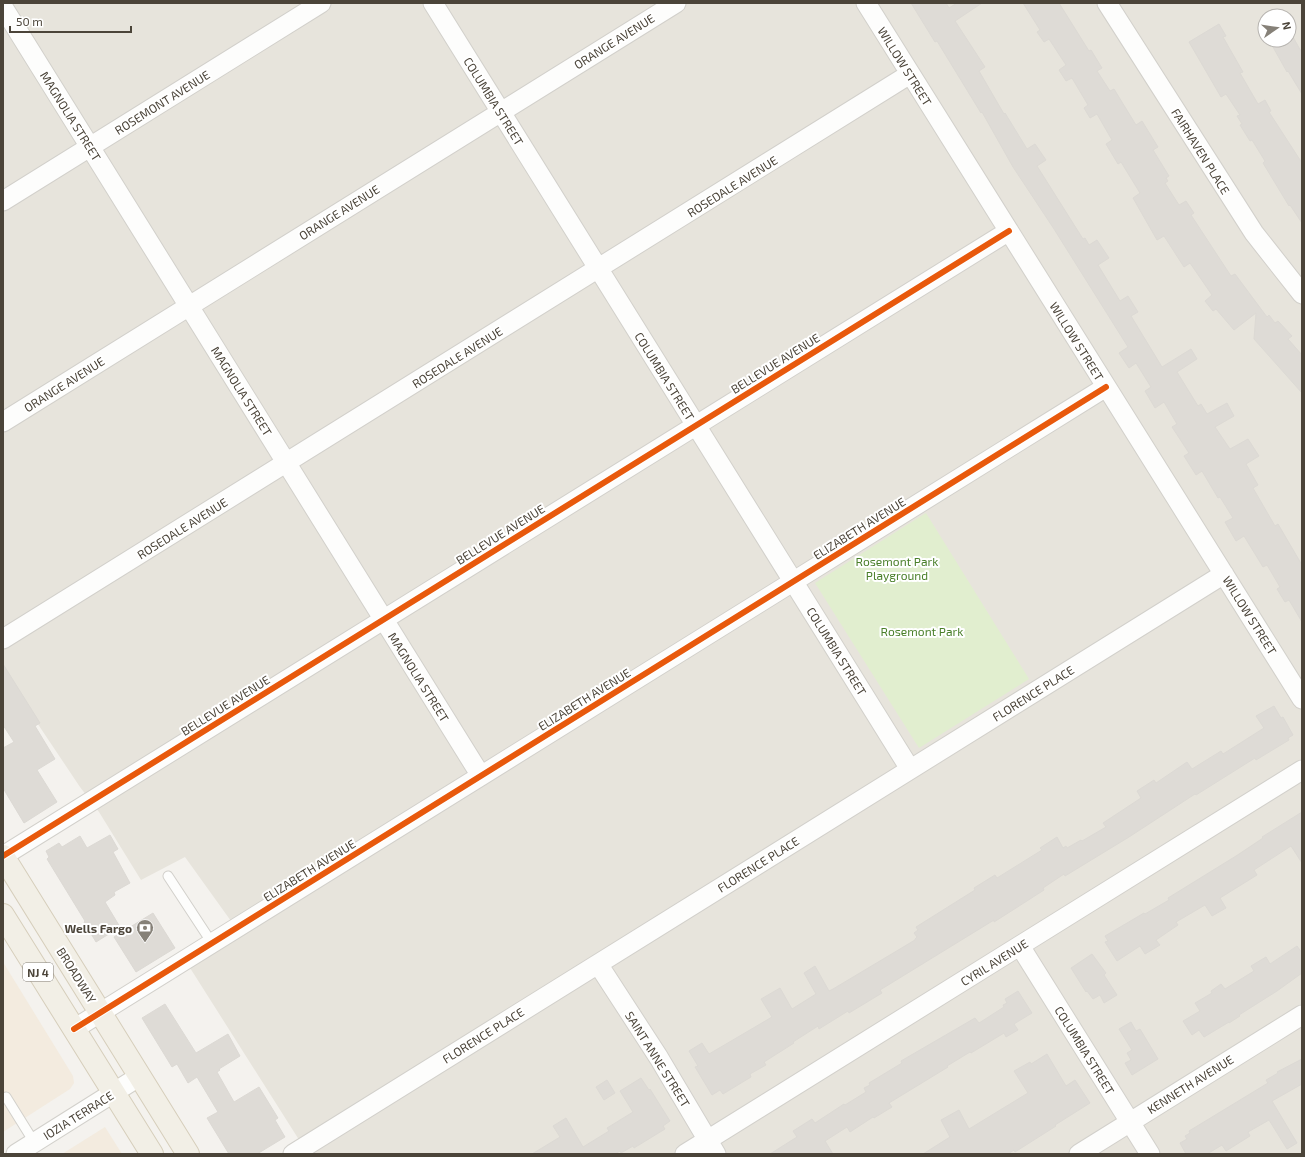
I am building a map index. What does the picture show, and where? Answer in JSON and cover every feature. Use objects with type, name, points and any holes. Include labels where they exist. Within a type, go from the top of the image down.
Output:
[{"type":"main road","name":"BROADWAY","points":[[3,856],[188,1154]]},
{"type":"main road","name":"NJ 4","points":[[3,915],[152,1154]]},
{"type":"street","name":"ROSEMONT AVENUE","points":[[3,201],[321,3]]},
{"type":"street","name":"COLUMBIA STREET","points":[[433,3],[910,769]]},
{"type":"street","name":"ORANGE AVENUE","points":[[3,422],[676,3]]},
{"type":"street","name":"WILLOW STREET","points":[[866,3],[1302,699]]},
{"type":"street","name":"FAIRHAVEN PLACE","points":[[1107,3],[1254,233],[1302,294]]},
{"type":"street","name":"MAGNOLIA STREET","points":[[3,7],[481,776]]},
{"type":"street","name":"ROSEDALE AVENUE","points":[[3,639],[910,74]]},
{"type":"street","name":"BELLEVUE AVENUE","points":[[3,856],[1009,231]]},
{"type":"street","name":"ELIZABETH AVENUE","points":[[74,1029],[1106,387]]},
{"type":"street","name":"FLORENCE PLACE","points":[[292,1154],[1224,574]]},
{"type":"street","name":"CYRIL AVENUE","points":[[685,1154],[712,1147],[1020,946],[1302,770]]},
{"type":"street","name":"COLUMBIA STREET","points":[[1020,946],[1150,1154]]},
{"type":"street","name":"SAINT ANNE STREET","points":[[598,964],[659,1058],[712,1147]]},
{"type":"street","name":"KENNETH AVENUE","points":[[1078,1154],[1302,1015]]},
{"type":"street","name":"IOZIA TERRACE","points":[[16,1154],[140,1076]]},
{"type":"lane","points":[[168,876],[212,943]]},
{"type":"lane","points":[[6,1096],[34,1142]]},
{"type":"shaded area","points":[[3,3],[1302,3],[1302,1154],[308,1154],[185,960],[236,928],[185,857],[141,880],[99,812],[80,787],[3,672]]},
{"type":"shaded area","points":[[3,962],[73,1076],[74,1083],[70,1089],[3,1132]]},
{"type":"shaded area","points":[[105,1127],[122,1154],[62,1154]]},
{"type":"green space","name":"Rosemont Park","points":[[926,513],[1029,679],[919,748],[815,583]]},
{"type":"building","points":[[911,3],[946,3],[949,8],[957,3],[982,3],[955,21],[985,67],[979,71],[1004,114],[1005,113],[1027,149],[1035,144],[1046,160],[1037,166],[1083,239],[1085,238],[1089,245],[1097,240],[1109,258],[1098,265],[1120,301],[1128,296],[1138,312],[1131,316],[1162,367],[1191,349],[1197,359],[1177,372],[1198,406],[1201,404],[1207,414],[1227,403],[1234,416],[1215,427],[1230,449],[1248,439],[1259,456],[1246,464],[1258,485],[1253,488],[1275,526],[1278,524],[1302,565],[1302,622],[1289,600],[1285,602],[1277,589],[1280,587],[1267,565],[1263,567],[1244,536],[1236,541],[1225,522],[1233,518],[1220,497],[1218,498],[1202,471],[1196,475],[1184,456],[1189,453],[1172,427],[1177,424],[1164,402],[1155,408],[1145,391],[1151,387],[1136,363],[1129,368],[1119,353],[1128,347],[1013,167],[982,112],[981,113],[937,41],[935,42]]},
{"type":"building","points":[[1023,3],[1059,3],[1089,51],[1091,50],[1102,68],[1097,71],[1110,91],[1114,89],[1136,125],[1142,121],[1158,147],[1153,150],[1169,176],[1166,178],[1168,181],[1165,183],[1179,205],[1186,201],[1194,213],[1191,215],[1231,276],[1235,274],[1267,317],[1269,315],[1275,323],[1278,321],[1292,336],[1288,339],[1302,355],[1302,393],[1254,339],[1256,313],[1234,330],[1216,309],[1213,311],[1205,301],[1212,295],[1190,263],[1184,267],[1164,236],[1157,240],[1133,198],[1140,193],[1121,162],[1118,164],[1106,144],[1112,140],[1097,114],[1090,118],[1084,108],[1088,105],[1072,78],[1066,81],[1059,70],[1066,65],[1049,39],[1044,42],[1037,32],[1040,30]]},
{"type":"building","points":[[1219,24],[1226,36],[1223,37],[1243,72],[1240,73],[1258,104],[1265,100],[1271,111],[1269,112],[1302,163],[1302,223],[1290,205],[1289,206],[1263,163],[1265,161],[1252,140],[1250,141],[1240,125],[1242,124],[1237,116],[1240,115],[1226,94],[1221,97],[1189,42]]},
{"type":"building","points":[[1297,44],[1302,53],[1302,94],[1288,71],[1287,72],[1274,48],[1297,48]]},
{"type":"building","points":[[3,664],[40,723],[35,726],[55,759],[37,770],[57,802],[24,823],[3,788],[3,748],[14,742],[3,725]]},
{"type":"building","points":[[1274,706],[1281,718],[1283,717],[1293,735],[1288,738],[1289,740],[1256,760],[1255,758],[1196,795],[1195,794],[1065,876],[1064,874],[1043,888],[1044,890],[994,922],[994,920],[880,990],[882,993],[849,1013],[848,1011],[819,1029],[818,1026],[764,1062],[766,1065],[750,1074],[751,1077],[723,1094],[720,1090],[712,1095],[695,1067],[698,1066],[689,1051],[702,1043],[709,1054],[772,1017],[761,999],[780,988],[792,1009],[816,994],[804,973],[815,966],[829,991],[833,989],[915,940],[917,937],[914,933],[918,930],[916,927],[975,890],[974,888],[995,875],[997,878],[1042,850],[1040,848],[1057,837],[1063,848],[1066,846],[1067,848],[1081,840],[1082,841],[1106,827],[1103,823],[1141,798],[1137,791],[1154,780],[1156,783],[1187,762],[1192,769],[1221,751],[1223,754],[1264,728],[1256,716]]},
{"type":"building","points":[[1302,812],[1302,863],[1291,846],[1254,870],[1257,875],[1220,898],[1226,908],[1212,916],[1205,905],[1176,922],[1178,925],[1156,940],[1160,945],[1145,954],[1140,946],[1117,961],[1105,942],[1108,941],[1105,936],[1169,900],[1168,898],[1236,856],[1263,838],[1262,837]]},
{"type":"building","points":[[110,835],[118,849],[113,852],[130,883],[114,892],[115,895],[105,902],[120,927],[96,942],[84,922],[85,921],[47,859],[49,857],[46,851],[59,843],[62,847],[80,836],[87,848]]},
{"type":"building","name":"Wells Fargo","points":[[153,913],[175,948],[136,972],[114,937]]},
{"type":"building","points":[[1297,946],[1302,953],[1302,973],[1229,1023],[1204,1037],[1199,1030],[1192,1035],[1183,1021],[1200,1011],[1195,1003],[1212,993],[1211,991],[1221,984],[1225,989],[1254,971],[1251,966],[1266,957],[1270,964]]},
{"type":"building","points":[[1092,954],[1106,973],[1104,975],[1117,995],[1104,1003],[1100,995],[1093,999],[1087,991],[1086,992],[1071,968]]},
{"type":"building","points":[[1018,991],[1032,1013],[1014,1024],[1018,1030],[1006,1037],[1004,1033],[971,1053],[970,1052],[889,1103],[892,1107],[850,1132],[847,1127],[825,1141],[833,1154],[770,1154],[797,1137],[793,1131],[812,1119],[815,1123],[866,1092],[864,1088],[870,1085],[869,1083],[902,1063],[901,1061],[975,1018],[979,1023],[1004,1007],[1003,1005],[1007,1003],[1005,999]]},
{"type":"building","points":[[165,1004],[196,1053],[228,1034],[240,1056],[219,1069],[220,1070],[217,1072],[234,1102],[259,1087],[278,1118],[275,1120],[285,1137],[257,1154],[229,1154],[207,1118],[218,1112],[197,1077],[188,1083],[177,1064],[172,1067],[142,1018]]},
{"type":"building","points":[[1131,1022],[1136,1031],[1140,1029],[1158,1059],[1132,1075],[1125,1063],[1131,1060],[1127,1053],[1132,1050],[1119,1029]]},
{"type":"building","points":[[1047,1054],[1066,1086],[1075,1080],[1090,1103],[1015,1152],[1014,1150],[1008,1154],[923,1154],[950,1137],[941,1120],[959,1110],[969,1129],[1028,1093],[1014,1071],[1030,1062],[1031,1064]]},
{"type":"building","points":[[1302,1059],[1302,1084],[1272,1101],[1297,1143],[1287,1149],[1269,1120],[1248,1132],[1250,1136],[1226,1151],[1222,1145],[1207,1154],[1186,1154],[1180,1143],[1187,1139],[1185,1136],[1190,1133],[1189,1131],[1268,1083],[1266,1080],[1278,1073],[1277,1072]]},
{"type":"building","points":[[641,1078],[649,1090],[650,1089],[670,1121],[663,1126],[665,1129],[634,1148],[633,1146],[621,1153],[620,1151],[615,1154],[532,1154],[560,1137],[553,1126],[566,1118],[583,1147],[609,1131],[607,1128],[633,1112],[620,1091]]},
{"type":"building","points":[[607,1080],[615,1093],[604,1100],[596,1087]]},
{"type":"cycle path","points":[[3,856],[1009,231]]},
{"type":"cycle path","points":[[74,1029],[1106,387]]},
{"type":"place","name":"Wells Fargo","points":[[145,943]]},
{"type":"park label","name":"Rosemont Park Playground","points":[[897,568]]}]
